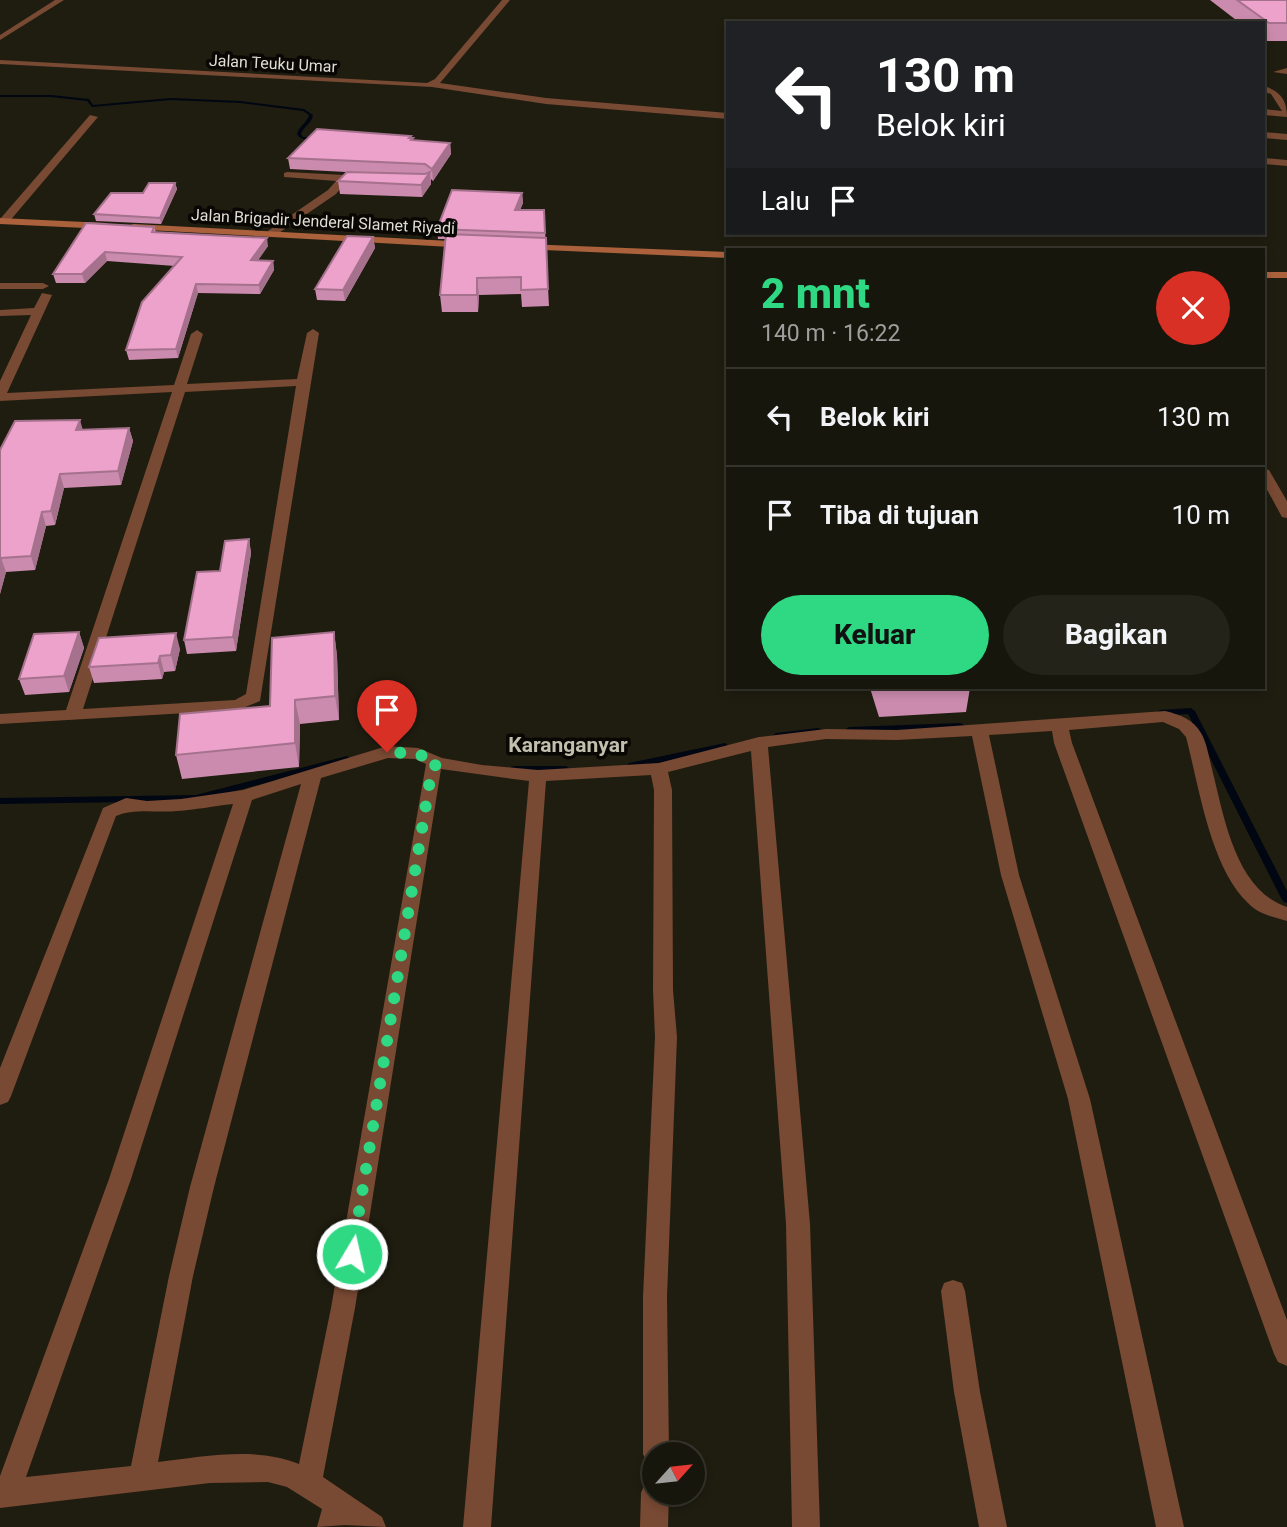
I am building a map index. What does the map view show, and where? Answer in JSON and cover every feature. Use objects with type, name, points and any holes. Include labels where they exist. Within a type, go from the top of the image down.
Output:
[{"type":"main road","name":"Jalan Brigadir Jenderal Slamet Riyadi","points":[[2,221],[487,246]]},
{"type":"main road","points":[[511,247],[726,255]]},
{"type":"main road","points":[[1265,275],[1287,275]]},
{"type":"street","points":[[0,38],[60,0]]},
{"type":"street","points":[[433,85],[506,0]]},
{"type":"street","points":[[0,73],[4,62]]},
{"type":"street","name":"Jalan Teuku Umar","points":[[4,62],[433,85],[546,101],[726,116]]},
{"type":"street","points":[[1277,72],[1287,71]]},
{"type":"street","points":[[1265,89],[1274,92],[1287,112]]},
{"type":"street","points":[[1265,112],[1287,112]]},
{"type":"street","points":[[2,221],[69,148],[93,117]]},
{"type":"street","points":[[1265,135],[1287,136]]},
{"type":"street","points":[[1265,161],[1287,163]]},
{"type":"street","points":[[287,175],[378,179]]},
{"type":"street","points":[[272,233],[332,192],[343,179]]},
{"type":"street","points":[[0,286],[44,291],[38,312],[0,396],[303,382]]},
{"type":"street","points":[[0,313],[38,312]]},
{"type":"street","points":[[0,719],[238,705],[254,697],[313,333]]},
{"type":"street","points":[[73,715],[197,334]]},
{"type":"street","points":[[1265,475],[1287,514]]},
{"type":"street","points":[[0,1096],[109,812],[126,804],[147,807],[181,805],[244,796],[387,752],[418,754],[438,763],[482,771],[538,776],[659,769],[759,743],[826,734],[897,734],[1060,725],[1155,716],[1176,719],[1194,735],[1236,868],[1259,903],[1287,914]]},
{"type":"street","points":[[1060,725],[1063,743],[1287,1354]]},
{"type":"street","points":[[979,729],[1010,875],[1079,1098],[1170,1527]]},
{"type":"street","points":[[759,743],[798,1224],[806,1527]]},
{"type":"street","points":[[308,1483],[343,1308],[432,768],[438,763]]},
{"type":"street","points":[[656,1442],[654,1297],[666,1037],[663,990],[663,790],[659,769]]},
{"type":"street","points":[[142,1479],[181,1276],[202,1187],[313,774]]},
{"type":"street","points":[[477,1527],[538,776]]},
{"type":"street","points":[[244,796],[120,1179],[4,1494],[244,1468],[291,1474],[308,1483],[334,1514],[372,1527]]},
{"type":"street","points":[[953,1291],[967,1392],[993,1527]]},
{"type":"street","points":[[654,1527],[655,1505]]},
{"type":"building","points":[[1237,0],[1287,0],[1287,23],[1269,23]]},
{"type":"building","points":[[317,129],[411,136],[411,140],[450,143],[432,169],[425,164],[288,158]]},
{"type":"building","points":[[347,172],[430,172],[421,185],[338,181]]},
{"type":"building","points":[[149,183],[175,183],[160,218],[94,214],[111,193],[143,193]]},
{"type":"building","points":[[452,190],[522,193],[515,210],[544,210],[545,233],[437,229]]},
{"type":"building","points":[[86,223],[154,227],[152,232],[267,238],[251,260],[273,261],[259,285],[196,284],[176,349],[126,350],[142,302],[182,257],[105,252],[82,274],[53,274]]},
{"type":"building","points":[[446,234],[546,238],[548,289],[521,290],[521,277],[477,278],[477,295],[440,295]]},
{"type":"building","points":[[347,236],[373,237],[343,290],[315,289]]},
{"type":"building","points":[[80,420],[76,430],[129,428],[118,471],[60,474],[51,511],[42,512],[31,556],[1,558],[0,563],[0,450],[15,421]]},
{"type":"building","points":[[249,539],[233,637],[184,640],[197,572],[220,571],[225,541]]},
{"type":"building","points":[[79,632],[64,676],[19,679],[34,634]]},
{"type":"building","points":[[334,632],[335,696],[295,700],[295,743],[176,755],[180,714],[270,706],[272,638]]},
{"type":"building","points":[[176,633],[171,655],[160,656],[158,663],[89,667],[99,638]]},
{"type":"waterway","points":[[0,96],[51,96],[89,100],[92,106],[171,99],[240,102],[304,110],[311,115],[310,120],[301,128],[299,134],[301,138],[317,138]]},
{"type":"waterway","points":[[1160,713],[1191,711],[1287,900]]},
{"type":"waterway","points":[[849,730],[961,726]]},
{"type":"waterway","points":[[776,736],[818,731]]},
{"type":"waterway","points":[[629,766],[725,746]]},
{"type":"waterway","points":[[0,801],[196,798],[347,759]]},
{"type":"waterway","points":[[514,769],[566,769]]},
{"type":"district","name":"Karanganyar","points":[[568,745]]},
{"type":"route","points":[[352,1254],[432,768],[438,763],[418,754],[387,752]]}]
